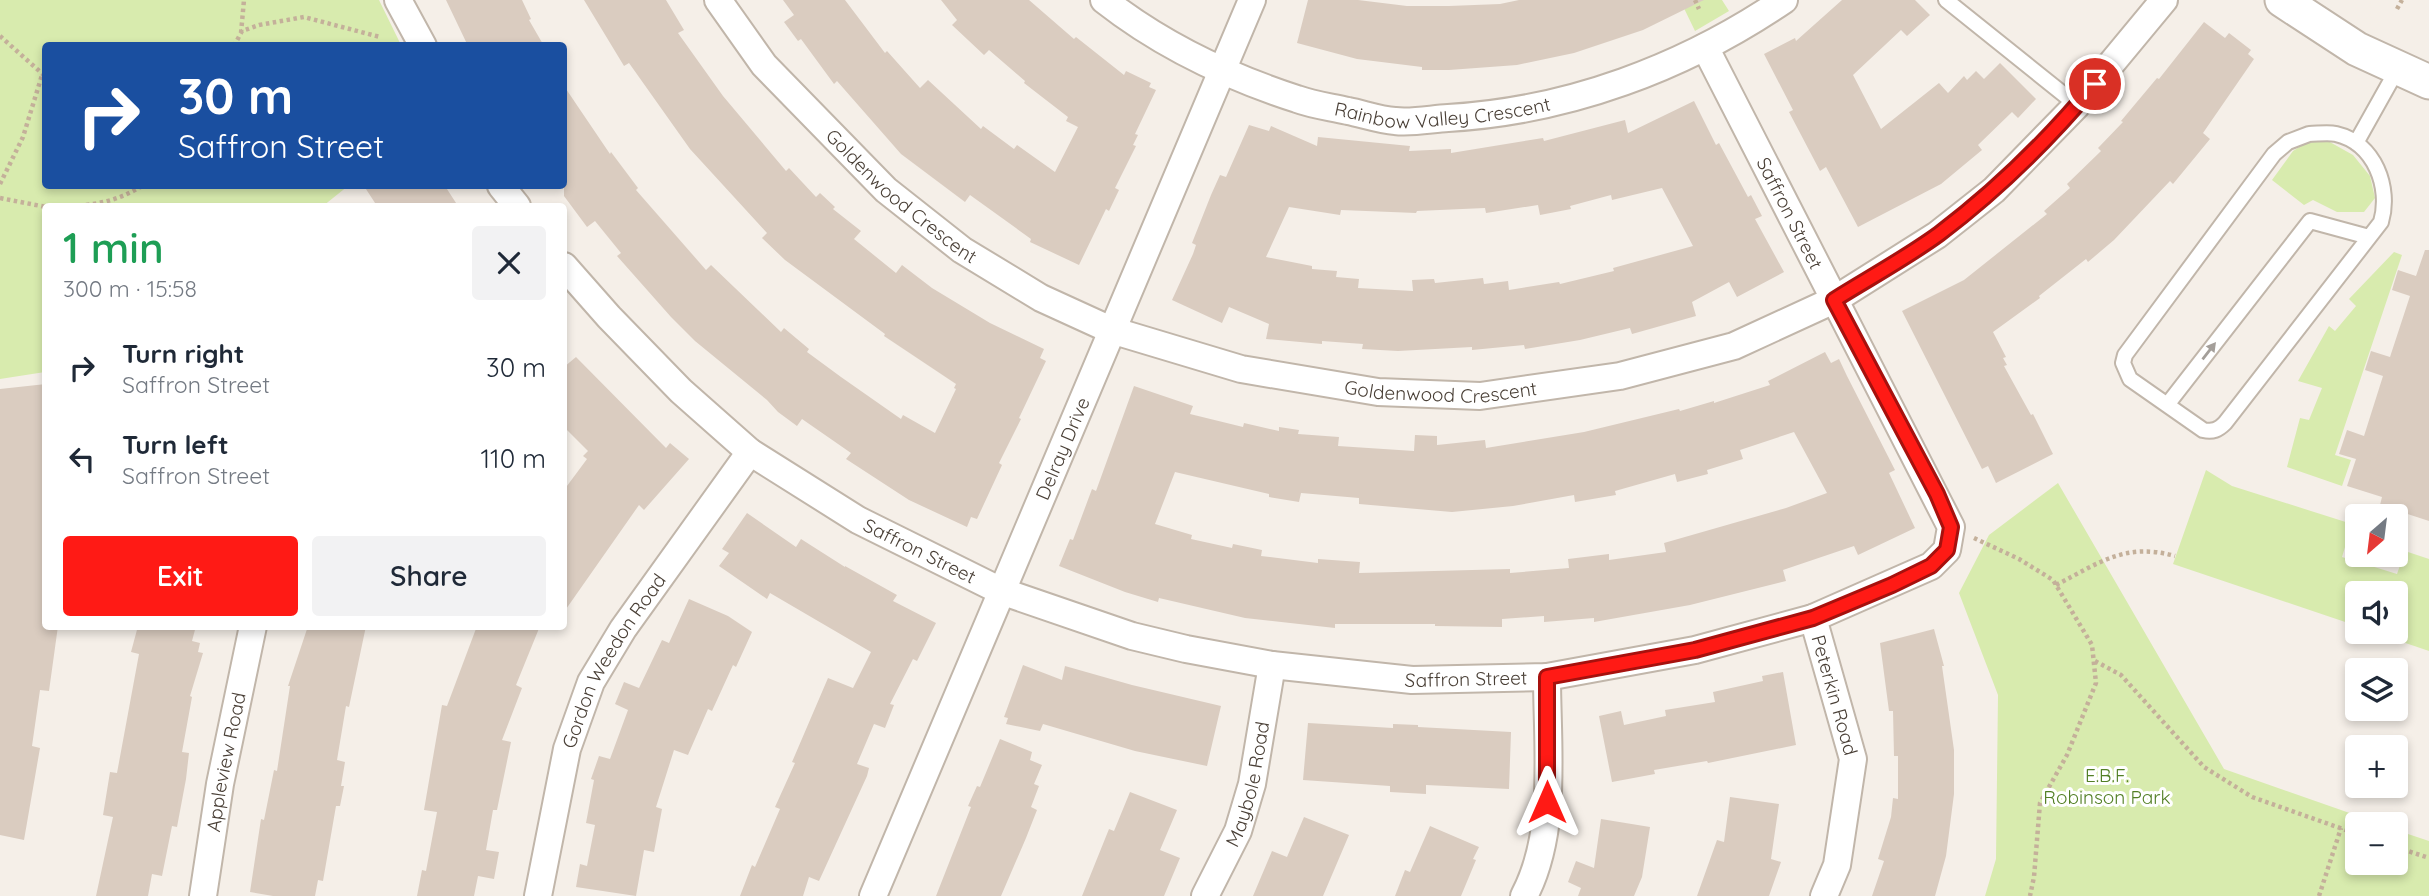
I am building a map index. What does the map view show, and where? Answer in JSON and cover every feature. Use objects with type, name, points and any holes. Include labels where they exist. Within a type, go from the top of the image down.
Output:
[{"type":"street","points":[[398,0],[421,42]]},
{"type":"street","name":"Goldenwood Crescent","points":[[718,0],[764,65],[886,190],[962,250],[1041,298],[1111,330],[1241,369],[1377,392],[1480,396],[1620,376],[1734,346],[1834,300],[1937,235],[1994,190],[2077,105],[2164,0]]},
{"type":"street","name":"Rainbow Valley Crescent","points":[[1104,0],[1131,21],[1223,70],[1298,100],[1395,121],[1488,116],[1544,106],[1624,84],[1705,47],[1784,0]]},
{"type":"street","name":"Delray Drive","points":[[873,896],[1252,0]]},
{"type":"street","points":[[2282,0],[2357,49],[2429,82]]},
{"type":"street","name":"Saffron Street","points":[[567,269],[681,391],[750,452],[858,520],[1001,591],[1132,636],[1272,665],[1412,680],[1547,677],[1695,650],[1813,618],[1892,585],[1931,566],[1947,550],[1951,527],[1937,494],[1705,47]]},
{"type":"street","points":[[503,189],[515,203]]},
{"type":"street","name":"Gordon Weedon Road","points":[[538,896],[567,749],[591,682],[623,629],[750,452]]},
{"type":"street","name":"Peterkin Road","points":[[1813,618],[1853,759],[1837,865],[1824,896]]},
{"type":"street","name":"Appleview Road","points":[[203,896],[220,784],[252,630]]},
{"type":"street","name":"Maybole Road","points":[[1205,896],[1238,831],[1252,784],[1272,665]]},
{"type":"street","points":[[1524,896],[1535,875],[1547,826],[1547,677]]},
{"type":"lane","points":[[1946,0],[2077,105]]},
{"type":"lane","points":[[2356,143],[2398,68]]},
{"type":"lane","points":[[2309,134],[2336,134],[2356,143],[2371,157],[2379,173],[2385,195],[2385,208],[2381,222],[2369,237],[2220,429],[2211,432],[2203,430],[2130,379],[2125,371],[2125,355],[2274,154],[2288,142],[2309,134]]},
{"type":"lane","points":[[2167,405],[2310,221],[2369,237]]},
{"type":"path","points":[[236,42],[242,31],[243,0]]},
{"type":"path","points":[[1695,0],[1699,9]]},
{"type":"path","points":[[2397,9],[2402,0]]},
{"type":"path","points":[[242,31],[259,25],[304,18],[380,37]]},
{"type":"path","points":[[0,36],[42,74]]},
{"type":"path","points":[[0,184],[23,137],[42,82]]},
{"type":"path","points":[[100,203],[137,189]]},
{"type":"path","points":[[0,198],[42,206]]},
{"type":"path","points":[[1951,527],[2020,559],[2053,580],[2092,645],[2096,683],[2067,754],[2040,803],[2030,896]]},
{"type":"path","points":[[2056,585],[2113,556],[2134,550],[2175,556]]},
{"type":"path","points":[[2094,661],[2121,675],[2204,767],[2252,797],[2345,830]]},
{"type":"path","points":[[2319,896],[2341,828]]},
{"type":"path","points":[[2408,850],[2429,858]]},
{"type":"green space","points":[[0,0],[379,0],[400,42],[42,42],[42,189],[344,189],[327,203],[42,203],[42,372],[0,379]]},
{"type":"green space","points":[[1680,0],[1722,0],[1729,11],[1695,31]]},
{"type":"green space","points":[[2310,140],[2328,141],[2353,155],[2370,176],[2375,198],[2364,212],[2337,212],[2313,200],[2304,205],[2272,180],[2293,151]]},
{"type":"green space","points":[[2394,252],[2402,255],[2335,455],[2351,460],[2342,486],[2287,467],[2300,418],[2309,420],[2322,388],[2298,381],[2329,326],[2335,331],[2356,306],[2349,299]]},
{"type":"green space","points":[[2206,470],[2232,486],[2345,522],[2345,547],[2342,557],[2345,558],[2345,567],[2374,567],[2397,574],[2399,567],[2408,567],[2408,552],[2429,559],[2429,651],[2408,644],[2408,581],[2345,581],[2345,622],[2173,564]]},
{"type":"green space","name":"E.B.F. Robinson Park","points":[[2058,483],[2224,769],[2347,812],[2345,875],[2408,875],[2408,834],[2429,841],[2429,896],[1985,896],[1996,859],[1998,695],[1959,593],[1989,535]]},
{"type":"building","points":[[446,0],[522,0],[531,19],[529,20],[542,42],[466,42]]},
{"type":"building","points":[[584,0],[666,0],[684,30],[678,33],[723,96],[786,171],[789,168],[816,197],[820,193],[835,207],[833,209],[861,231],[854,239],[896,273],[902,265],[932,288],[990,323],[1044,349],[1040,358],[1046,361],[999,463],[1002,465],[977,519],[971,517],[967,527],[909,500],[846,459],[851,453],[802,419],[797,426],[778,412],[671,317],[617,256],[621,253],[595,221],[587,227],[564,196],[564,189],[567,189],[567,90],[610,154],[611,152],[638,188],[636,190],[706,270],[711,265],[781,332],[784,328],[809,349],[807,352],[841,377],[901,419],[903,415],[935,433],[956,384],[884,336],[885,334],[785,260],[762,238],[767,233],[690,149],[629,63],[624,66]]},
{"type":"building","points":[[783,0],[845,0],[885,53],[887,51],[920,88],[928,80],[981,129],[983,126],[1014,149],[1017,145],[1055,172],[1078,127],[1066,121],[1068,117],[1024,83],[1025,81],[989,50],[984,55],[952,25],[957,20],[941,0],[1029,0],[1074,39],[1076,37],[1124,75],[1126,71],[1151,83],[1149,87],[1156,90],[1135,134],[1138,135],[1133,145],[1136,146],[1115,188],[1119,190],[1109,211],[1106,209],[1079,265],[1030,242],[1031,239],[970,195],[965,202],[901,154],[837,81],[834,84],[801,39],[798,41],[784,22],[794,15]]},
{"type":"building","points":[[1308,0],[1358,0],[1407,6],[1449,6],[1500,4],[1519,0],[1704,0],[1643,30],[1574,53],[1517,65],[1422,70],[1422,67],[1357,59],[1297,43]]},
{"type":"building","points":[[1842,0],[1915,0],[1930,15],[1907,36],[1901,30],[1853,75],[1881,129],[1939,83],[1948,93],[1964,76],[1967,80],[1976,71],[1984,79],[2000,63],[2036,99],[2018,118],[2012,112],[1978,145],[1982,150],[1941,184],[1858,227],[1826,167],[1820,171],[1789,112],[1793,110],[1764,54],[1795,38],[1796,41]]},
{"type":"building","points":[[2204,22],[2225,38],[2229,33],[2251,50],[2248,54],[2254,59],[2203,133],[2210,139],[2173,184],[2170,181],[2114,240],[1993,332],[2006,357],[2003,358],[2007,365],[2004,366],[2053,454],[1996,483],[1988,466],[1982,469],[1902,311],[1964,280],[2047,214],[2044,211],[2070,188],[2067,184],[2101,151],[2098,148],[2123,122],[2121,121],[2157,78],[2159,79]]},
{"type":"building","points":[[1694,101],[1716,145],[1719,143],[1748,197],[1751,195],[1762,216],[1755,219],[1784,272],[1737,297],[1729,282],[1692,302],[1696,316],[1632,334],[1630,328],[1525,349],[1524,345],[1472,350],[1472,347],[1398,351],[1362,349],[1363,344],[1322,341],[1322,344],[1266,339],[1269,324],[1229,307],[1222,323],[1172,300],[1193,254],[1196,245],[1192,243],[1211,195],[1220,175],[1226,177],[1249,125],[1269,131],[1271,126],[1317,146],[1318,137],[1410,146],[1409,151],[1451,149],[1451,153],[1543,138],[1544,141],[1625,120],[1628,133]],"holes":[[[1662,188],[1693,246],[1613,268],[1614,271],[1560,284],[1559,282],[1509,290],[1508,281],[1484,284],[1483,278],[1435,283],[1434,279],[1412,280],[1413,291],[1358,288],[1359,279],[1336,277],[1337,271],[1312,269],[1312,266],[1266,257],[1289,207],[1340,215],[1341,210],[1416,213],[1485,208],[1486,213],[1538,205],[1540,215],[1571,209],[1570,206],[1611,195],[1612,200]]]},
{"type":"building","points":[[366,189],[447,189],[456,203],[375,203]]},
{"type":"building","points":[[2425,250],[2429,250],[2429,521],[2408,514],[2408,504],[2380,504],[2382,497],[2347,486],[2356,459],[2339,454],[2347,430],[2364,436],[2383,376],[2365,370],[2371,351],[2390,357],[2410,296],[2392,290],[2398,270],[2416,276]]},
{"type":"building","points":[[1825,352],[1831,363],[1839,359],[1895,470],[1889,473],[1915,528],[1858,555],[1854,546],[1783,570],[1786,581],[1690,605],[1594,622],[1594,618],[1544,622],[1544,616],[1502,619],[1502,627],[1335,624],[1335,628],[1245,618],[1159,598],[1158,602],[1059,566],[1070,539],[1073,540],[1092,489],[1096,491],[1134,386],[1193,406],[1190,414],[1243,427],[1244,423],[1279,431],[1279,427],[1299,430],[1298,434],[1339,437],[1338,446],[1414,451],[1415,435],[1437,436],[1437,445],[1485,440],[1486,448],[1584,432],[1714,403],[1770,385],[1768,381]],"holes":[[[1794,432],[1827,493],[1786,508],[1664,543],[1666,552],[1609,560],[1609,554],[1568,559],[1569,568],[1510,573],[1510,569],[1359,573],[1360,562],[1318,559],[1318,563],[1261,556],[1262,550],[1233,544],[1232,548],[1191,539],[1192,535],[1155,524],[1175,472],[1269,494],[1269,497],[1299,502],[1301,493],[1359,498],[1359,504],[1452,512],[1513,506],[1574,495],[1575,502],[1616,495],[1615,491],[1675,474],[1677,482],[1708,474],[1707,470],[1743,459],[1740,450]]]},
{"type":"building","points":[[576,357],[666,448],[670,443],[689,459],[644,510],[639,505],[567,608],[567,486],[587,459],[583,456],[588,451],[567,430],[567,364]]},
{"type":"building","points":[[42,384],[42,630],[57,630],[49,691],[40,690],[32,746],[40,748],[24,840],[0,835],[0,389]]},
{"type":"building","points":[[747,513],[796,547],[801,539],[897,595],[893,601],[936,623],[917,661],[913,659],[890,704],[894,705],[885,728],[874,724],[857,764],[869,768],[867,776],[819,881],[809,877],[803,896],[740,896],[780,809],[775,807],[828,678],[853,688],[871,652],[770,593],[767,599],[719,566],[729,553],[722,549]]},
{"type":"building","points":[[689,599],[728,616],[752,632],[712,711],[708,709],[688,755],[674,750],[656,807],[662,809],[654,852],[644,850],[636,896],[576,887],[580,864],[587,866],[595,825],[586,823],[594,780],[591,779],[599,756],[610,759],[628,710],[615,704],[624,682],[639,688],[662,640],[669,643]]},
{"type":"building","points":[[1934,629],[1944,666],[1954,750],[1954,794],[1946,856],[1935,896],[1872,896],[1884,861],[1878,859],[1891,817],[1893,798],[1898,799],[1898,756],[1894,756],[1893,711],[1889,711],[1880,643]]},
{"type":"building","points":[[137,630],[195,630],[192,641],[200,643],[198,652],[203,653],[190,696],[192,697],[182,752],[189,753],[186,779],[177,827],[172,826],[162,876],[152,874],[148,896],[96,896],[113,817],[103,815],[110,772],[117,773],[139,654],[131,652]]},
{"type":"building","points":[[307,630],[365,630],[349,707],[346,706],[337,760],[345,762],[341,786],[344,786],[340,806],[336,806],[323,881],[318,880],[315,896],[273,896],[250,892],[261,819],[264,820],[274,770],[277,771],[288,686]]},
{"type":"building","points":[[476,630],[538,630],[516,685],[522,688],[502,740],[511,742],[497,810],[493,810],[486,850],[499,852],[494,879],[478,876],[474,896],[417,896],[422,870],[426,871],[437,812],[424,810],[442,705],[447,706]]},
{"type":"building","points":[[1023,665],[1062,680],[1065,666],[1221,706],[1207,766],[1135,751],[1043,724],[1040,731],[1006,724],[1008,718],[1004,717]]},
{"type":"building","points":[[1783,672],[1796,745],[1708,763],[1707,761],[1654,770],[1655,774],[1612,782],[1599,716],[1621,711],[1624,725],[1666,716],[1665,710],[1715,702],[1713,692],[1763,681],[1762,676]]},
{"type":"building","points":[[1308,723],[1393,728],[1393,724],[1418,725],[1511,732],[1509,789],[1426,785],[1426,794],[1390,792],[1390,786],[1303,780]]},
{"type":"building","points":[[1000,739],[1032,752],[1030,760],[1042,765],[1034,784],[1039,786],[1031,807],[1037,810],[1026,838],[1001,896],[936,896],[971,807],[968,806],[977,786],[980,787]]},
{"type":"building","points":[[1130,792],[1177,810],[1160,850],[1180,858],[1164,896],[1082,896],[1109,829],[1114,831]]},
{"type":"building","points":[[1730,797],[1779,804],[1771,859],[1781,862],[1769,896],[1697,896],[1717,840],[1724,842]]},
{"type":"building","points":[[1304,817],[1349,835],[1323,896],[1253,896],[1272,851],[1287,857]]},
{"type":"building","points":[[1601,819],[1650,827],[1642,877],[1634,896],[1578,896],[1581,888],[1568,882],[1576,861],[1594,868]]},
{"type":"building","points":[[1430,826],[1479,847],[1461,896],[1395,896],[1405,870],[1410,872]]},
{"type":"route","points":[[1547,802],[1547,677],[1695,650],[1813,618],[1931,566],[1947,550],[1951,527],[1937,494],[1834,300],[1937,235],[1994,190],[2095,84]]}]
